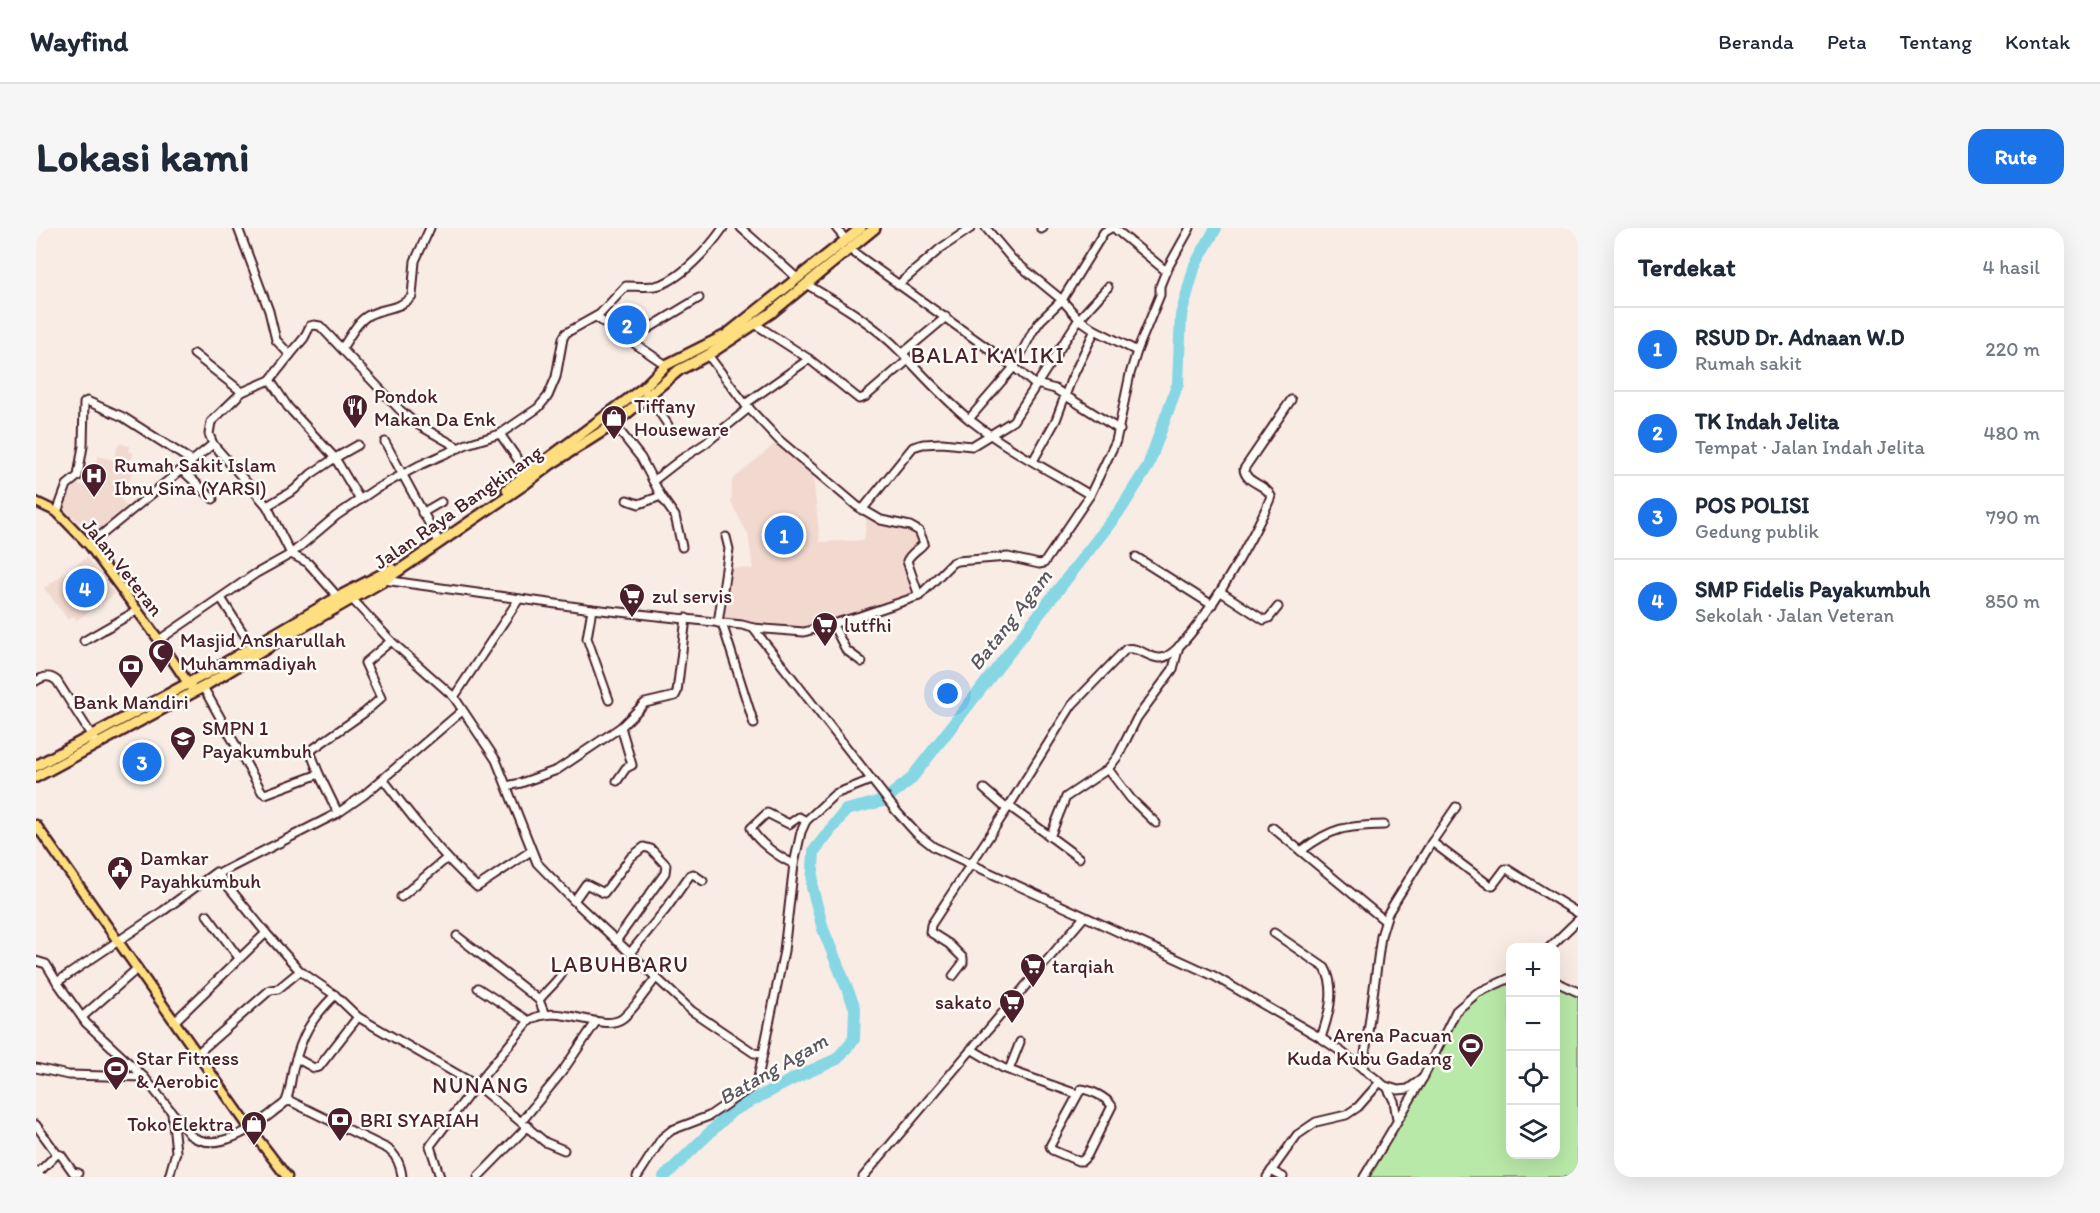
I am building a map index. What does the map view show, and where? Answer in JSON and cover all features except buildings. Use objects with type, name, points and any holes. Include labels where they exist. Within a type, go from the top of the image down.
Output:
[{"type":"highway","name":"Jalan Raya Bangkinang","points":[[848,245],[861,228]]},
{"type":"highway","name":"Jalan Raya Bangkinang","points":[[36,777],[95,740],[191,688],[252,647],[352,599],[528,474],[614,424],[645,392],[666,365],[726,335],[768,309],[848,245],[875,228]]},
{"type":"highway","name":"Jalan Raya Bangkinang","points":[[191,688],[203,687],[338,597],[380,580],[525,484],[549,461],[645,392],[755,324],[768,309]]},
{"type":"highway","name":"Jalan Raya Bangkinang","points":[[36,766],[95,740]]},
{"type":"main road","name":"Jalan Veteran","points":[[36,502],[57,512],[89,545],[138,610],[191,688]]},
{"type":"main road","points":[[36,825],[251,1130],[287,1177]]},
{"type":"street","points":[[238,228],[269,311],[276,340],[290,355]]},
{"type":"street","points":[[342,348],[362,320],[376,312],[400,306],[412,296],[415,261],[430,228]]},
{"type":"street","points":[[159,640],[255,574],[291,554],[336,516],[360,500],[402,475],[459,448],[500,434],[537,408],[543,402],[556,377],[563,338],[566,333],[596,316],[626,286],[654,286],[665,283],[712,244],[723,228]]},
{"type":"street","points":[[741,228],[802,281],[862,318],[905,356],[969,419],[1090,495]]},
{"type":"street","points":[[836,228],[848,245],[898,285],[946,317],[1032,383],[1052,388],[1115,426]]},
{"type":"street","points":[[898,285],[941,248],[970,228]]},
{"type":"street","points":[[986,228],[1012,259],[1062,300],[1079,319],[1095,330],[1135,349]]},
{"type":"street","points":[[969,419],[1014,367],[1032,331],[1062,300],[1101,230],[1113,228],[1165,273]]},
{"type":"street","points":[[380,580],[592,609],[804,632],[833,625],[919,596],[952,563],[957,561],[1000,557],[1036,563],[1044,562],[1090,495],[1115,426],[1135,349],[1160,295],[1160,286],[1165,273],[1190,228]]},
{"type":"street","points":[[862,510],[912,447],[942,442],[972,446],[1013,421],[1079,319],[1108,287]]},
{"type":"street","points":[[631,339],[699,298]]},
{"type":"street","points":[[596,316],[666,365]]},
{"type":"street","points":[[755,324],[809,359],[861,399],[946,317]]},
{"type":"street","points":[[338,597],[308,563],[291,554],[267,506],[213,444],[209,434],[210,422],[242,392],[270,380],[304,338],[310,326],[314,325],[320,326],[408,417],[459,448]]},
{"type":"street","points":[[1033,461],[1056,420],[1095,330]]},
{"type":"street","points":[[194,354],[242,392]]},
{"type":"street","points":[[708,355],[747,406],[779,440],[862,510],[881,520],[910,526],[919,531],[924,543],[909,556],[907,561],[919,596]]},
{"type":"street","points":[[653,481],[711,439],[747,406],[809,359]]},
{"type":"street","points":[[270,380],[288,407],[335,458],[360,500]]},
{"type":"street","points":[[645,392],[668,425]]},
{"type":"street","points":[[57,512],[68,485],[78,476],[83,446],[82,414],[84,403],[87,400],[123,417],[192,461]]},
{"type":"street","points":[[953,976],[963,963],[963,958],[949,944],[929,930],[1072,705],[1124,651],[1132,648],[1161,658],[1179,646],[1221,592],[1246,550],[1271,496],[1269,492],[1247,477],[1244,469],[1291,400]]},
{"type":"street","points":[[614,424],[640,458],[675,516],[682,547]]},
{"type":"street","points":[[500,434],[528,474]]},
{"type":"street","points":[[385,442],[438,540]]},
{"type":"street","points":[[89,545],[213,444]]},
{"type":"street","points":[[267,506],[294,490],[335,458],[358,445]]},
{"type":"street","points":[[182,470],[213,499]]},
{"type":"street","points":[[627,500],[639,504],[661,496]]},
{"type":"street","points":[[422,513],[441,502]]},
{"type":"street","points":[[726,537],[729,549],[720,623],[754,724]]},
{"type":"street","points":[[1136,557],[1212,605]]},
{"type":"street","points":[[1221,592],[1264,620],[1269,618],[1278,607]]},
{"type":"street","points":[[221,598],[252,647]]},
{"type":"street","points":[[352,599],[391,641],[454,697],[490,750],[507,786],[537,863],[574,901],[698,1016],[759,1054]]},
{"type":"street","points":[[454,697],[519,599]]},
{"type":"street","points":[[592,609],[587,638],[609,700]]},
{"type":"street","points":[[84,642],[138,610]]},
{"type":"street","points":[[507,786],[557,770],[621,727],[645,703],[675,696],[678,692],[686,618]]},
{"type":"street","points":[[833,625],[846,650],[862,662]]},
{"type":"street","points":[[753,628],[872,782],[916,833],[934,847],[1214,976],[1321,1038],[1383,1084],[1392,1095],[1396,1106],[1397,1122]]},
{"type":"street","points":[[338,813],[310,751],[364,714],[381,698],[365,663],[391,641]]},
{"type":"street","points":[[1050,837],[1066,797],[1108,769],[1119,756],[1137,718],[1173,669],[1179,646]]},
{"type":"street","points":[[36,681],[42,677],[49,677],[57,681],[95,740]]},
{"type":"street","points":[[203,687],[265,794],[319,774]]},
{"type":"street","points":[[57,982],[216,872],[218,874],[338,813],[383,779],[462,711]]},
{"type":"street","points":[[617,781],[626,768],[632,765],[621,727]]},
{"type":"street","points":[[1108,769],[1131,799],[1156,823]]},
{"type":"street","points":[[383,779],[447,858],[477,887],[531,851]]},
{"type":"street","points":[[637,1177],[662,1138],[672,1130],[709,1116],[758,1083],[759,1054],[784,951],[792,863],[804,820],[835,794],[872,782]]},
{"type":"street","points":[[984,789],[1078,858]]},
{"type":"street","points":[[1363,1069],[1384,920],[1456,807]]},
{"type":"street","points":[[792,863],[765,844],[751,828],[767,813],[789,824],[798,818],[804,820]]},
{"type":"street","points":[[1301,851],[1320,837],[1336,830],[1353,825],[1384,825]]},
{"type":"street","points":[[1272,828],[1384,920]]},
{"type":"street","points":[[1432,842],[1489,885],[1494,885],[1507,868],[1578,913]]},
{"type":"street","points":[[574,901],[586,884],[604,893],[631,857],[644,848],[651,849],[666,865],[666,870],[616,940]]},
{"type":"street","points":[[401,897],[447,858]]},
{"type":"street","points":[[218,874],[300,971],[335,995],[358,1017],[476,1085],[545,1142],[564,1150]]},
{"type":"street","points":[[630,953],[690,875],[693,874],[703,881]]},
{"type":"street","points":[[207,915],[239,958]]},
{"type":"street","points":[[863,1177],[1084,917]]},
{"type":"street","points":[[1554,943],[1578,921]]},
{"type":"street","points":[[175,1020],[266,933]]},
{"type":"street","points":[[1274,933],[1325,968],[1329,975],[1330,1010],[1321,1038]]},
{"type":"street","points":[[457,936],[539,1000],[545,1015]]},
{"type":"street","points":[[36,961],[46,964],[82,1017],[144,1077],[190,1135],[198,1141],[210,1143],[251,1130],[290,1101],[383,1146],[394,1154],[401,1167],[402,1177]]},
{"type":"street","points":[[82,1017],[138,968]]},
{"type":"street","points":[[198,1053],[270,990],[278,989],[300,971]]},
{"type":"street","points":[[539,1000],[561,975]]},
{"type":"street","points":[[440,1177],[430,1146],[476,1085],[529,1021],[536,1016],[545,1015],[580,1017],[604,1023],[622,1019],[656,978]]},
{"type":"street","points":[[1364,1177],[1423,1078],[1456,1011],[1477,993],[1506,979]]},
{"type":"street","points":[[1560,984],[1578,992]]},
{"type":"street","points":[[478,988],[529,1021]]},
{"type":"street","points":[[286,1102],[306,1029],[314,1016],[335,995]]},
{"type":"street","points":[[296,1059],[314,1068],[319,1067],[358,1017]]},
{"type":"street","points":[[478,1177],[525,1124],[596,1022]]},
{"type":"street","points":[[1009,1070],[1020,1042]]},
{"type":"street","points":[[971,1049],[1009,1070],[1077,1094]]},
{"type":"street","points":[[36,1068],[68,1075],[144,1077]]},
{"type":"street","points":[[1383,1084],[1398,1090],[1408,1089],[1423,1078]]},
{"type":"street","points":[[1283,1177],[1269,1174],[1297,1135],[1316,1122],[1346,1115],[1383,1084]]},
{"type":"street","points":[[1081,1089],[1089,1090],[1110,1102],[1112,1106],[1087,1156],[1082,1161],[1052,1150],[1050,1146],[1077,1094],[1081,1089]]},
{"type":"street","points":[[169,1177],[176,1152],[172,1113]]},
{"type":"street","points":[[36,1125],[57,1154],[61,1155],[73,1172],[78,1173]]},
{"type":"street","points":[[36,1174],[57,1154]]},
{"type":"shaded area","points":[[777,442],[813,475],[820,542],[864,540],[867,516],[873,521],[910,529],[920,536],[919,545],[906,555],[905,563],[917,596],[790,630],[724,620],[731,567],[753,569],[748,534],[731,503],[732,480]]},
{"type":"shaded area","points":[[119,443],[130,446],[128,451],[134,453],[127,468],[134,470],[121,499],[128,508],[94,536],[63,508],[76,483],[88,487],[98,456],[113,460]]},
{"type":"shaded area","points":[[87,557],[115,594],[77,620],[74,616],[68,620],[44,588]]},
{"type":"green space","name":"Arena Pacuan Kuda Kubu Gadang","points":[[1506,983],[1506,1159],[1560,1159],[1560,987],[1578,996],[1578,1173],[1576,1177],[1369,1177],[1460,1012],[1485,992]]},
{"type":"waterway","name":"Batang Agam","points":[[664,1177],[732,1111],[837,1059],[854,1039],[855,1008],[823,929],[812,887],[814,851],[846,810],[883,801],[910,780],[1121,509],[1148,466],[1178,383],[1181,315],[1195,265],[1216,228]]},
{"type":"place","name":"TK Indah Jelita","points":[[627,325]]},
{"type":"place","name":"Pondok Makan Da Enk","points":[[355,430]]},
{"type":"place","name":"Tiffany Houseware","points":[[614,441]]},
{"type":"place","name":"Rumah Sakit Islam Ibnu Sina (YARSI)","points":[[94,499]]},
{"type":"place","name":"RSUD Dr. Adnaan W.D","points":[[784,535]]},
{"type":"place","name":"SMP Fidelis Payakumbuh","points":[[85,588]]},
{"type":"place","name":"zul servis","points":[[632,619]]},
{"type":"place","name":"lutfhi","points":[[825,648]]},
{"type":"place","name":"Masjid Ansharullah Muhammadiyah","points":[[161,675]]},
{"type":"place","name":"Bank Mandiri","points":[[131,690]]},
{"type":"place","name":"POS POLISI","points":[[142,762]]},
{"type":"place","name":"SMPN 1 Payakumbuh","points":[[183,762]]},
{"type":"place","name":"Damkar Payahkumbuh","points":[[120,892]]},
{"type":"place","name":"tarqiah","points":[[1033,989]]},
{"type":"place","name":"sakato","points":[[1012,1025]]},
{"type":"place","name":"Arena Pacuan Kuda Kubu Gadang","points":[[1471,1069]]},
{"type":"place","name":"Star Fitness & Aerobic","points":[[116,1092]]},
{"type":"place","name":"BRI SYARIAH","points":[[340,1143]]},
{"type":"place","name":"Toko Elektra","points":[[254,1147]]},
{"type":"district","name":"BALAI KALIKI","points":[[988,355]]},
{"type":"district","name":"LABUHBARU","points":[[620,964]]},
{"type":"district","name":"NUNANG","points":[[481,1085]]}]
